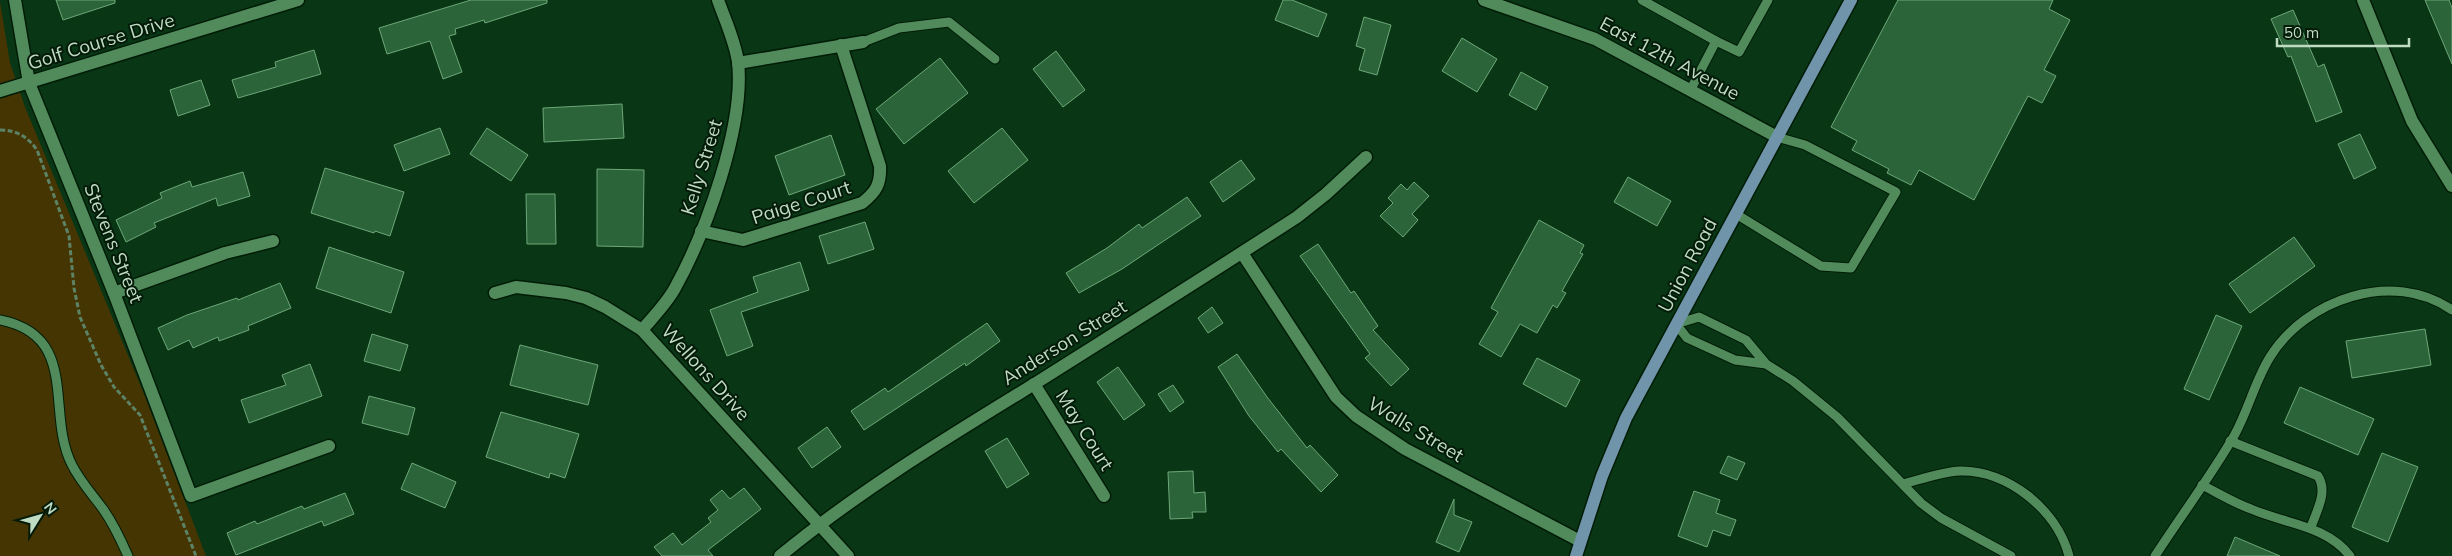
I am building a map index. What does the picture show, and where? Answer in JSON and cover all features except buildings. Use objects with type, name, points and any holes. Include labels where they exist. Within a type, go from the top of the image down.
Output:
[{"type":"main road","name":"Union Road","points":[[1576,556],[1602,476],[1619,435],[1676,324],[1851,0]]},
{"type":"street","name":"Stevens Street","points":[[15,0],[29,83],[114,293],[191,496],[329,446]]},
{"type":"street","name":"Golf Course Drive","points":[[0,91],[298,0]]},
{"type":"street","name":"Kelly Street","points":[[642,330],[674,289],[701,231],[726,159],[736,115],[738,63],[718,0]]},
{"type":"street","name":"East 12th Avenue","points":[[1484,0],[1596,39],[1777,137]]},
{"type":"street","points":[[2363,0],[2412,121],[2452,186]]},
{"type":"street","points":[[738,63],[863,42]]},
{"type":"street","name":"Paige Court","points":[[701,231],[743,240],[862,203],[874,193],[881,180],[880,166],[841,45]]},
{"type":"street","name":"Anderson Street","points":[[780,556],[819,524],[962,427],[1242,253],[1326,194],[1366,157]]},
{"type":"street","points":[[114,293],[225,253],[273,241]]},
{"type":"street","name":"Walls Street","points":[[1242,253],[1336,398],[1356,416],[1405,449],[1580,541]]},
{"type":"street","name":"Wellons Drive","points":[[495,293],[516,287],[573,295],[605,307],[642,330],[848,556]]},
{"type":"street","name":"May Court","points":[[1034,384],[1104,496]]},
{"type":"lane","points":[[1642,0],[1739,52],[1768,0]]},
{"type":"lane","points":[[863,42],[899,28],[949,22],[995,59]]},
{"type":"lane","points":[[1691,89],[1716,41]]},
{"type":"lane","points":[[1736,214],[1821,266],[1851,268],[1896,192],[1804,145],[1777,137]]},
{"type":"lane","points":[[2155,556],[2230,441],[2270,357],[2292,329],[2317,311],[2345,298],[2377,292],[2405,293],[2430,298],[2452,310]]},
{"type":"lane","points":[[1766,364],[1735,360],[1687,338],[1676,324],[1699,318],[1746,340],[1766,364],[1793,381],[1837,417],[1903,484],[1941,518],[2011,556]]},
{"type":"lane","points":[[0,320],[26,328],[48,351],[59,382],[64,438],[71,463],[111,522],[128,556]]},
{"type":"lane","points":[[2230,441],[2318,476],[2324,485],[2311,527]]},
{"type":"lane","points":[[1903,484],[1946,472],[1962,471],[1984,474],[2005,480],[2027,494],[2042,508],[2066,546],[2068,556]]},
{"type":"lane","points":[[2202,485],[2250,509],[2295,525],[2311,527],[2329,536],[2350,556]]},
{"type":"path","points":[[0,130],[18,133],[28,138],[37,150],[69,236],[74,288],[80,317],[101,365],[114,387],[140,415],[196,556]]},
{"type":"shaded area","points":[[0,2],[10,63],[25,107],[144,394],[206,556],[0,556]]}]
